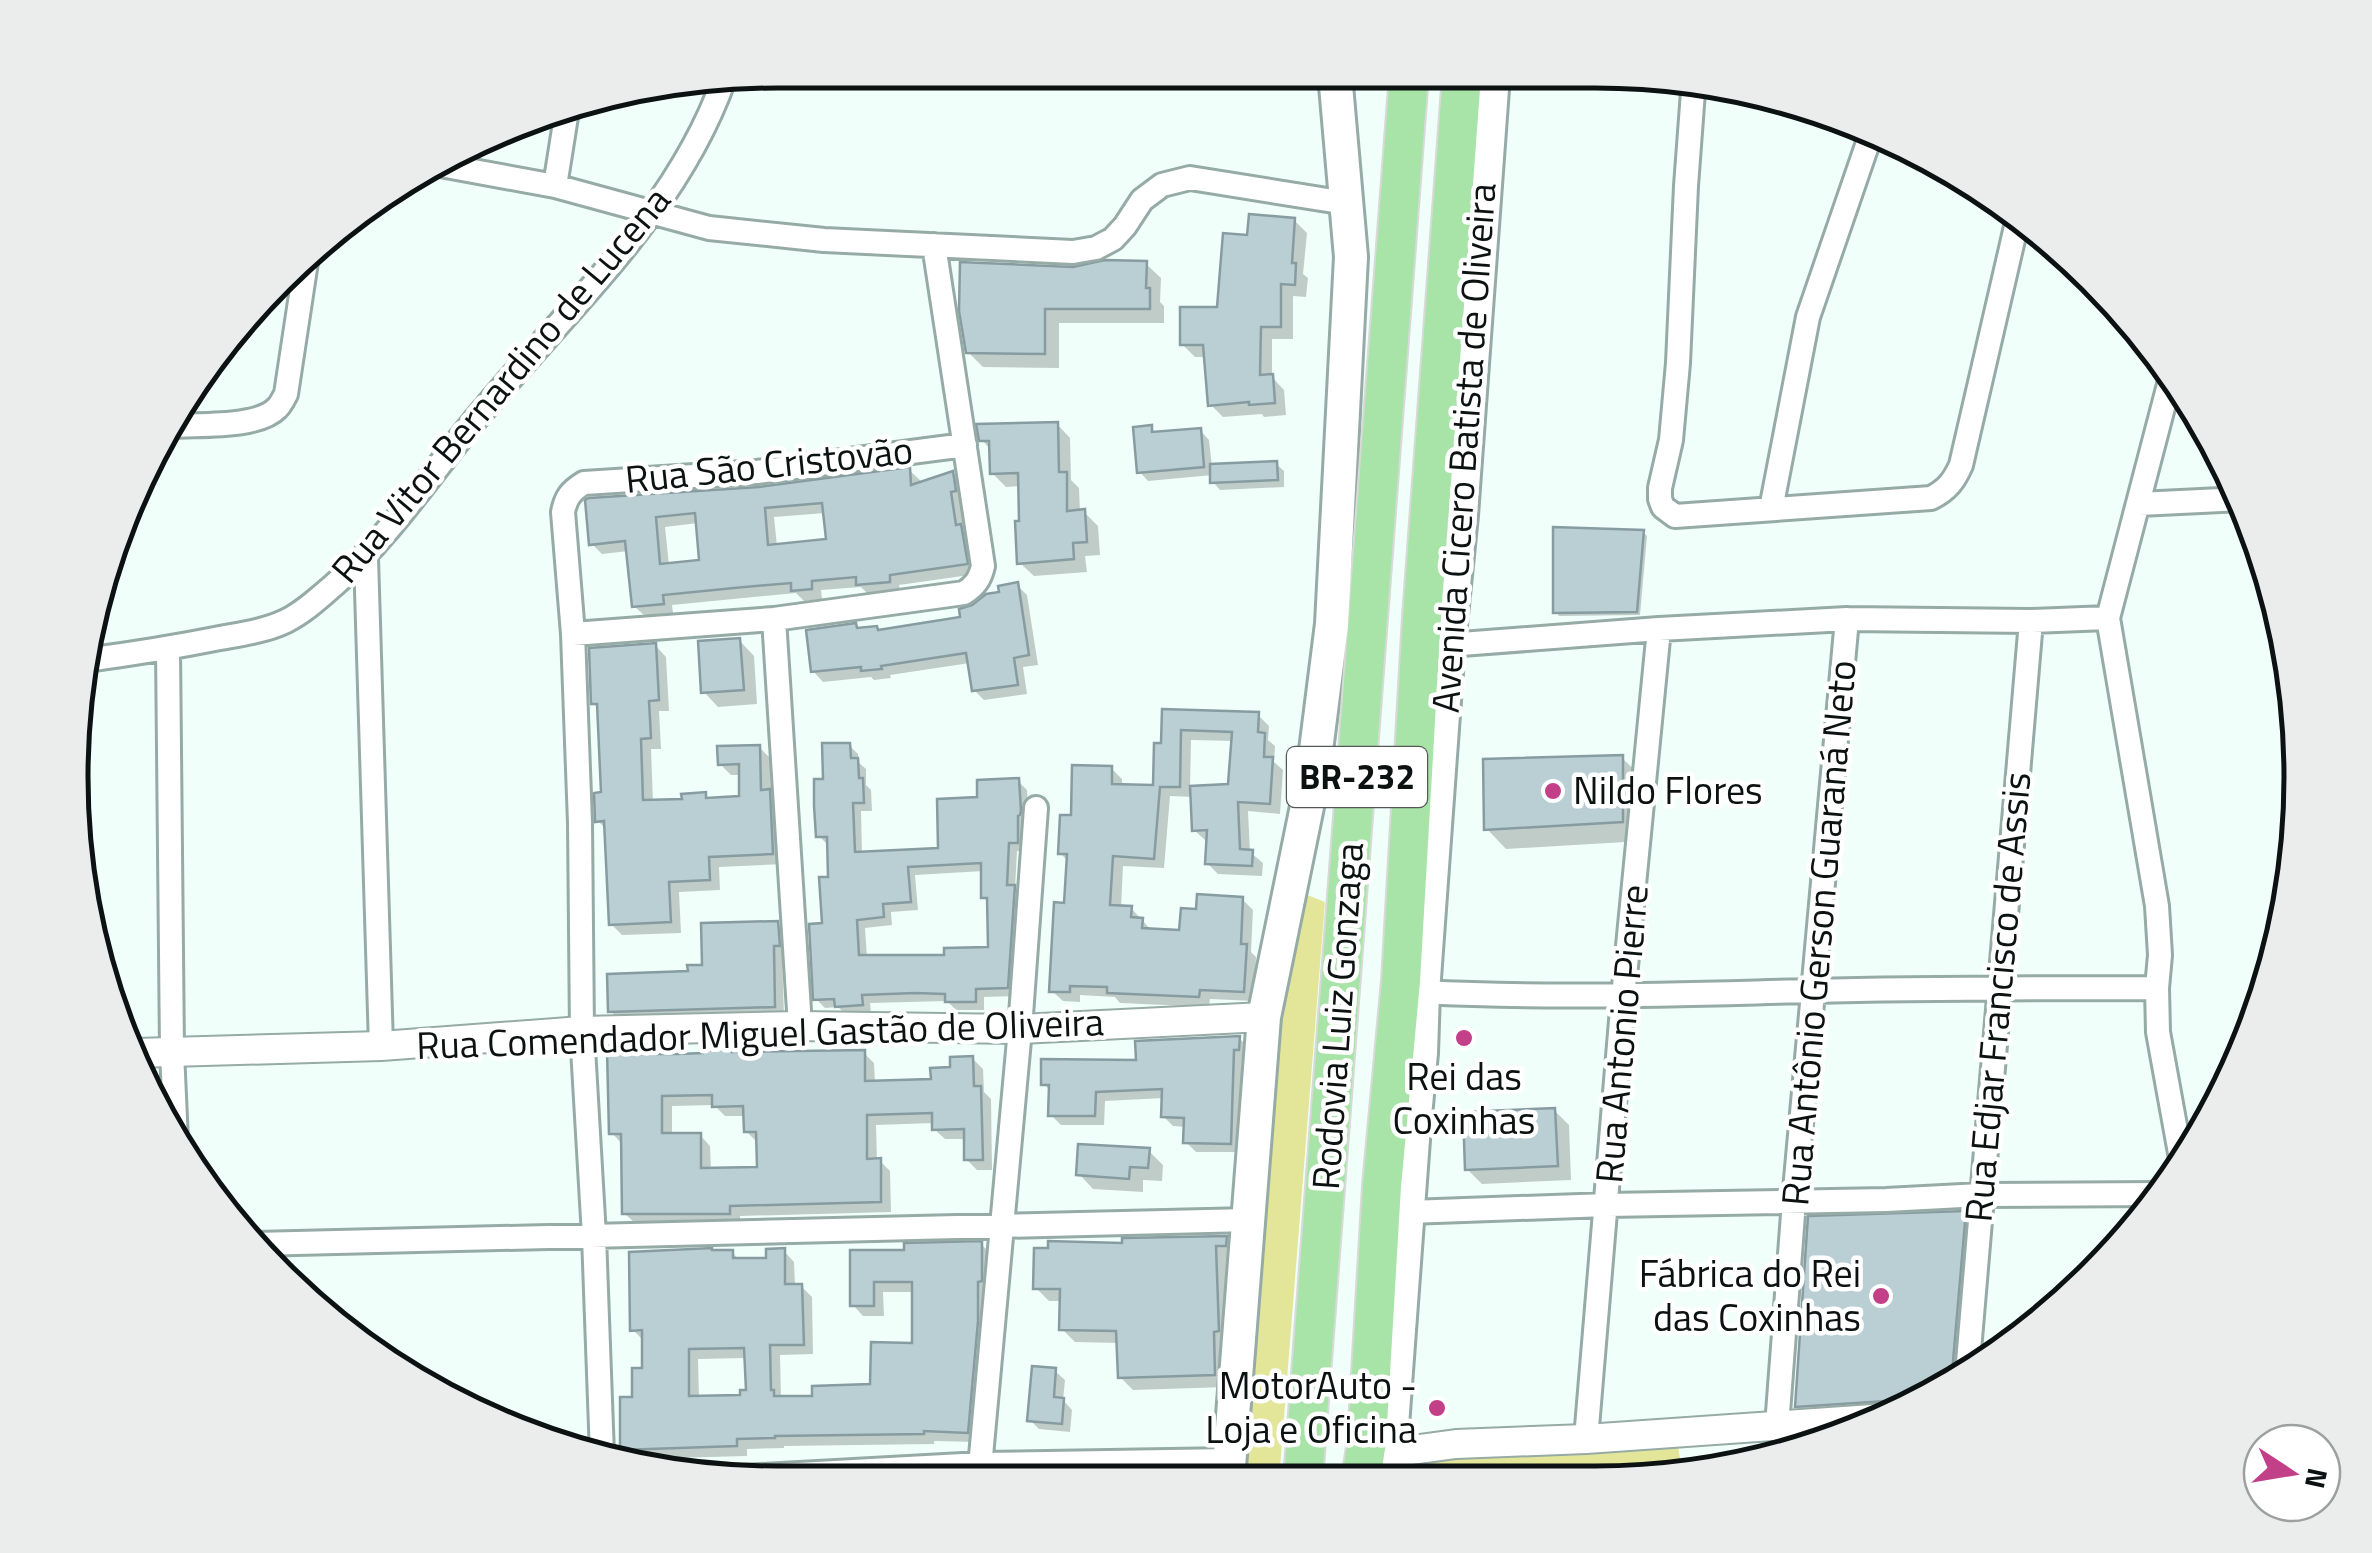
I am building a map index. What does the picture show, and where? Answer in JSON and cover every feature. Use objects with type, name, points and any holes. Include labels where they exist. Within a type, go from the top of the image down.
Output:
[{"type":"highway","name":"Rodovia Luiz Gonzaga","points":[[1305,1466],[1408,88]]},
{"type":"highway","name":"Rodovia Luiz Gonzaga","points":[[1364,1466],[1382,1186],[1401,982],[1422,618],[1461,88]]},
{"type":"main road","points":[[1229,1466],[1264,1018],[1312,782],[1332,624],[1351,257],[1336,88]]},
{"type":"main road","name":"Avenida Cicero Batista de Oliveira","points":[[1389,1466],[1491,88]]},
{"type":"street","name":"Rua Vitor Bernardino de Lucena","points":[[98,658],[261,630],[310,606],[366,558],[486,406],[652,213],[710,117],[720,90]]},
{"type":"street","points":[[1693,94],[1678,363],[1671,440],[1660,488],[1663,507],[1675,516],[1931,498],[1944,492],[1961,464],[2015,230]]},
{"type":"street","points":[[555,186],[565,121]]},
{"type":"street","points":[[1770,509],[1808,318],[1868,144]]},
{"type":"street","points":[[455,168],[555,186],[709,228],[824,240],[1073,252],[1096,248],[1113,239],[1142,200],[1162,185],[1190,178],[1346,202]]},
{"type":"street","points":[[602,1443],[582,1031],[580,823],[572,634],[774,619],[964,593],[974,586],[982,566],[934,245]]},
{"type":"street","points":[[184,425],[248,422],[278,408],[286,394],[304,275]]},
{"type":"street","points":[[2167,393],[2108,618],[2157,906],[2158,1032],[2178,1143]]},
{"type":"street","name":"Rua São Cristovão","points":[[572,634],[563,512],[566,498],[584,483],[757,472],[966,445]]},
{"type":"street","points":[[2139,504],[2226,500]]},
{"type":"street","points":[[366,558],[381,1046]]},
{"type":"street","points":[[1448,646],[1847,619],[2108,618]]},
{"type":"street","points":[[774,619],[800,1026]]},
{"type":"street","name":"Rua Antônio Gerson Guaraná Neto","points":[[1777,1426],[1847,619]]},
{"type":"street","name":"Rua Edjar Francisco de Assis","points":[[1968,1356],[2030,621]]},
{"type":"street","name":"Rua Antonio Pierre","points":[[1586,1439],[1660,630]]},
{"type":"street","points":[[168,648],[175,1111]]},
{"type":"street","points":[[980,1466],[1036,808]]},
{"type":"street","points":[[1423,992],[1624,997],[2156,988]]},
{"type":"street","name":"Rua Comendador Miguel Gastão de Oliveira","points":[[146,1053],[381,1046],[582,1031],[800,1026],[1020,1029],[1264,1018]]},
{"type":"street","points":[[1409,1212],[1981,1195],[2143,1194]]},
{"type":"street","points":[[270,1244],[1249,1220]]},
{"type":"street","points":[[1392,1466],[1456,1444],[1836,1422]]},
{"type":"green space","points":[[1287,887],[1325,902],[1280,1466],[1242,1466]]},
{"type":"green space","points":[[1678,1447],[1680,1460],[1595,1466],[1410,1466],[1410,1459]]},
{"type":"building","points":[[1249,214],[1295,218],[1295,285],[1281,284],[1281,327],[1261,327],[1260,375],[1273,374],[1275,403],[1208,406],[1203,345],[1180,345],[1180,307],[1217,307],[1223,233],[1247,235]]},
{"type":"building","points":[[1105,260],[1147,261],[1150,309],[1045,309],[1045,354],[966,353],[959,311],[960,262],[1073,267]]},
{"type":"building","points":[[1058,422],[1059,472],[1067,472],[1067,511],[1085,509],[1087,542],[1073,543],[1074,559],[1017,564],[1018,473],[990,474],[989,441],[979,441],[976,424]]},
{"type":"building","points":[[1152,425],[1152,432],[1201,428],[1204,467],[1137,473],[1133,427]]},
{"type":"building","points":[[1277,461],[1278,480],[1210,483],[1210,464]]},
{"type":"building","points":[[910,467],[911,485],[953,471],[956,491],[951,492],[956,525],[961,524],[968,564],[890,575],[890,582],[856,585],[856,577],[812,581],[812,589],[791,591],[791,583],[663,595],[664,604],[632,607],[625,541],[589,545],[585,500],[589,498],[759,487]],"holes":[[[822,503],[826,539],[768,545],[765,508]],[[695,513],[699,560],[660,564],[656,517]]]},
{"type":"building","points":[[1553,527],[1644,530],[1637,612],[1553,613]]},
{"type":"building","points":[[1018,582],[1029,655],[1014,658],[1018,685],[972,691],[966,653],[881,666],[882,669],[811,672],[806,630],[856,623],[857,628],[877,626],[878,630],[960,617],[959,609],[986,594],[999,592],[998,586]]},
{"type":"building","points":[[740,638],[744,690],[701,693],[698,641]]},
{"type":"building","points":[[656,643],[659,700],[649,701],[651,738],[641,739],[643,800],[682,799],[681,794],[706,792],[706,798],[739,796],[739,764],[718,765],[717,746],[760,745],[761,790],[770,789],[773,854],[709,857],[710,880],[669,882],[671,922],[609,925],[604,821],[595,822],[594,793],[601,792],[597,704],[591,704],[589,648]]},
{"type":"building","points":[[1162,709],[1259,712],[1258,732],[1265,733],[1264,757],[1273,757],[1270,804],[1238,802],[1240,849],[1253,850],[1252,866],[1205,864],[1207,830],[1192,831],[1190,786],[1228,784],[1232,732],[1181,730],[1180,787],[1160,787],[1154,859],[1113,856],[1110,905],[1132,906],[1131,917],[1143,918],[1142,928],[1179,930],[1181,908],[1196,909],[1197,894],[1243,897],[1241,944],[1247,944],[1244,992],[1200,990],[1199,997],[1107,993],[1107,987],[1070,986],[1070,992],[1049,992],[1054,902],[1064,903],[1067,854],[1058,854],[1060,815],[1071,815],[1072,765],[1112,766],[1112,784],[1153,785],[1154,743],[1161,743]]},
{"type":"building","points":[[822,743],[850,743],[851,758],[858,758],[859,778],[863,778],[864,803],[853,803],[855,852],[938,848],[937,799],[977,797],[977,780],[1019,778],[1018,843],[1009,843],[1007,885],[1015,885],[1008,988],[976,989],[976,1002],[945,1002],[945,994],[915,993],[862,995],[863,1005],[835,1007],[834,999],[813,1000],[809,924],[822,923],[819,877],[828,877],[827,837],[816,837],[814,806],[814,779],[823,779]],"holes":[[[981,863],[981,898],[987,898],[988,947],[944,948],[944,955],[859,955],[857,920],[884,917],[883,904],[911,902],[908,867]]]},
{"type":"building","name":"Nildo Flores","points":[[1623,755],[1623,822],[1484,830],[1483,759]]},
{"type":"building","points":[[778,921],[780,946],[774,946],[775,1007],[608,1012],[607,974],[688,971],[687,965],[702,965],[701,923]]},
{"type":"building","points":[[1240,1036],[1239,1050],[1234,1050],[1231,1144],[1183,1143],[1184,1118],[1161,1117],[1162,1089],[1096,1092],[1095,1116],[1048,1116],[1049,1085],[1041,1085],[1041,1059],[1136,1060],[1135,1041]]},
{"type":"building","points":[[732,1046],[732,1052],[865,1050],[865,1081],[931,1079],[930,1068],[950,1067],[950,1057],[973,1056],[974,1086],[981,1086],[983,1160],[964,1160],[964,1129],[932,1130],[932,1113],[867,1115],[867,1159],[881,1158],[881,1202],[730,1206],[730,1214],[622,1214],[621,1134],[609,1134],[607,1050],[677,1054],[703,1053],[703,1047]],"holes":[[[712,1095],[712,1107],[743,1106],[744,1132],[756,1132],[757,1167],[701,1168],[701,1133],[662,1133],[662,1096]]]},
{"type":"building","points":[[1555,1108],[1558,1166],[1465,1170],[1463,1112]]},
{"type":"building","points":[[1078,1144],[1150,1148],[1148,1168],[1130,1167],[1129,1179],[1076,1175]]},
{"type":"building","name":"Fábrica do Rei das Coxinhas","points":[[1966,1211],[1953,1365],[1885,1401],[1795,1407],[1808,1216]]},
{"type":"building","points":[[1227,1236],[1226,1246],[1216,1246],[1219,1331],[1214,1332],[1215,1375],[1118,1378],[1116,1331],[1059,1330],[1060,1289],[1033,1289],[1034,1248],[1048,1248],[1048,1241],[1122,1243],[1122,1238]]},
{"type":"building","points":[[982,1241],[968,1433],[775,1436],[737,1439],[737,1446],[620,1447],[620,1397],[632,1397],[632,1368],[642,1368],[642,1330],[630,1331],[629,1252],[712,1248],[733,1250],[733,1258],[766,1258],[766,1249],[785,1248],[785,1284],[802,1284],[804,1345],[770,1345],[771,1390],[774,1396],[812,1396],[812,1386],[870,1384],[871,1342],[912,1343],[912,1282],[874,1282],[874,1306],[850,1306],[850,1250],[904,1250],[904,1243]],"holes":[[[744,1348],[746,1390],[740,1390],[740,1395],[689,1396],[689,1349]]]},
{"type":"building","points":[[1032,1366],[1056,1368],[1054,1397],[1064,1398],[1062,1424],[1027,1421]]},
{"type":"place","name":"Nildo Flores","points":[[1553,791]]},
{"type":"place","name":"Rei das Coxinhas","points":[[1464,1038]]},
{"type":"place","name":"Fábrica do Rei das Coxinhas","points":[[1881,1296]]},
{"type":"place","name":"MotorAuto - Loja e Oficina","points":[[1437,1408]]}]
